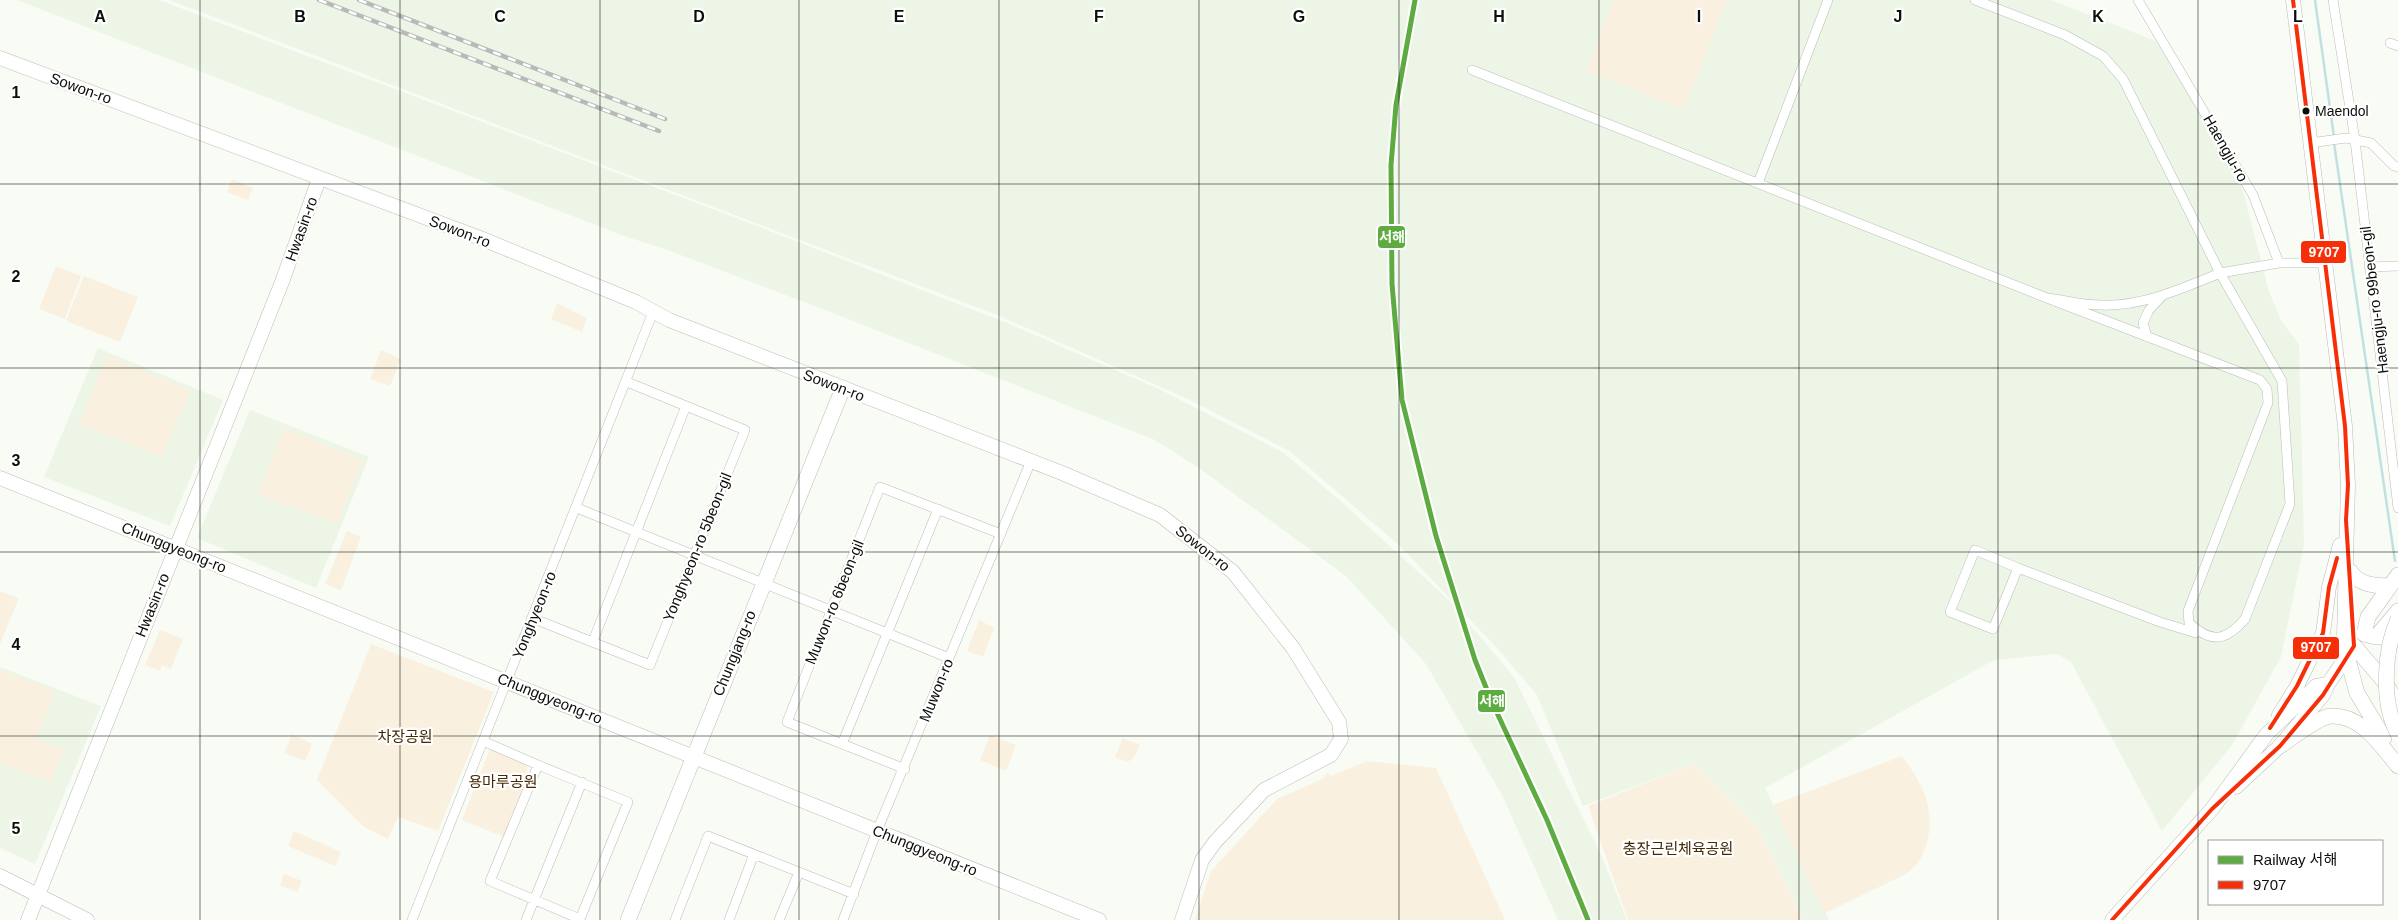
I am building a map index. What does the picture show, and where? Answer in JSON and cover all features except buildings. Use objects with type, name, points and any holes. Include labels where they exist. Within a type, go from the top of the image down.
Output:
[{"type":"main road","points":[[2293,0],[2315,142],[2324,263],[2344,426],[2348,485],[2344,637],[2350,651],[2384,681],[2398,704]]},
{"type":"main road","name":"Sowon-ro","points":[[0,58],[480,238],[636,302],[653,312],[1031,461],[1160,515],[1233,572],[1293,648],[1339,722],[1341,740],[1330,755],[1264,790],[1215,842],[1202,860],[1182,920]]},
{"type":"main road","name":"Hwasin-ro","points":[[28,920],[278,291],[320,179]]},
{"type":"main road","name":"Chungjang-ro","points":[[628,920],[843,388]]},
{"type":"main road","name":"Chunggyeong-ro","points":[[0,478],[1099,920]]},
{"type":"main road","points":[[2346,520],[2350,571],[2350,651],[2357,693],[2398,760]]},
{"type":"main road","points":[[2212,809],[2266,735],[2297,686],[2323,633],[2329,587],[2346,520]]},
{"type":"main road","points":[[2350,571],[2360,581],[2375,586],[2394,580]]},
{"type":"main road","points":[[2370,635],[2368,617],[2394,580]]},
{"type":"main road","points":[[2112,920],[2212,809],[2280,746],[2323,696],[2328,684],[2350,651],[2398,611]]},
{"type":"main road","points":[[2398,618],[2387,653],[2388,691],[2394,727],[2398,734]]},
{"type":"main road","points":[[2370,635],[2395,637],[2398,634]]},
{"type":"main road","points":[[2266,735],[2316,686],[2328,684]]},
{"type":"main road","points":[[2280,746],[2330,716],[2348,718],[2369,732],[2398,766]]},
{"type":"main road","points":[[0,876],[87,920]]},
{"type":"street","points":[[1758,184],[1828,0]]},
{"type":"street","points":[[1975,0],[2065,35],[2103,56],[2123,79],[2220,273],[2282,381],[2290,504],[2245,619],[2235,630],[2218,638],[2201,635],[2160,622],[1975,550],[1950,612],[1993,629],[2018,568]]},
{"type":"street","name":"Haengju-ro","points":[[2138,0],[2253,195],[2279,263]]},
{"type":"street","name":"Haengju-ro 99beon-gil","points":[[2333,0],[2396,459],[2398,508]]},
{"type":"street","points":[[1472,70],[2047,298],[2260,380],[2267,389],[2268,403],[2188,611],[2189,623],[2201,635]]},
{"type":"street","points":[[2315,142],[2351,139],[2371,143],[2394,166],[2398,167]]},
{"type":"street","points":[[2047,298],[2101,306],[2163,295],[2220,273],[2279,263],[2324,263]]},
{"type":"street","points":[[2370,267],[2398,266]]},
{"type":"street","points":[[2147,337],[2143,323],[2149,310],[2163,295]]},
{"type":"street","name":"Yonghyeon-ro","points":[[416,919],[507,681],[627,382],[653,312]]},
{"type":"street","name":"Yonghyeon-ro 5beon-gil","points":[[532,618],[650,664],[745,430],[627,382]]},
{"type":"street","points":[[593,642],[686,406]]},
{"type":"street","name":"Muwon-ro","points":[[843,920],[1031,461]]},
{"type":"street","name":"Muwon-ro 6beon-gil","points":[[905,770],[788,722],[880,487],[1001,534]]},
{"type":"street","points":[[577,508],[949,658]]},
{"type":"street","points":[[842,744],[889,633],[938,509]]},
{"type":"street","points":[[484,741],[628,802],[580,919],[490,881],[538,765]]},
{"type":"street","points":[[526,920],[582,782]]},
{"type":"street","points":[[675,920],[708,836],[854,894]]},
{"type":"street","points":[[729,920],[754,854]]},
{"type":"street","points":[[779,920],[799,872]]},
{"type":"shaded area","points":[[17,0],[159,0],[718,211],[1012,325],[1159,389],[1284,453],[1338,499],[1449,600],[1514,677],[1602,857],[1627,920],[1558,920],[1502,795],[1426,664],[1346,576],[1199,468],[1155,440],[820,308],[665,249],[624,236]]},
{"type":"shaded area","points":[[169,0],[2051,0],[2156,41],[2239,175],[2269,292],[2282,322],[2299,344],[2304,544],[2281,657],[2232,745],[2162,831],[2071,662],[2057,654],[1994,660],[1765,788],[1829,920],[1803,920],[1755,824],[1694,764],[1583,806],[1537,695],[1498,649],[1400,546],[1291,452],[1188,399],[997,315]]},
{"type":"shaded area","points":[[98,348],[223,400],[170,526],[44,477]]},
{"type":"shaded area","points":[[250,410],[369,457],[316,588],[197,538]]},
{"type":"shaded area","points":[[0,667],[101,706],[35,864],[0,848]]},
{"type":"green space","points":[[1614,0],[1727,0],[1684,110],[1586,71]]},
{"type":"green space","points":[[232,179],[253,188],[248,200],[227,192]]},
{"type":"green space","points":[[56,266],[81,276],[65,319],[39,309]]},
{"type":"green space","points":[[84,276],[138,297],[120,342],[66,321]]},
{"type":"green space","points":[[557,303],[587,318],[582,332],[551,319]]},
{"type":"green space","points":[[381,350],[401,359],[390,386],[370,379]]},
{"type":"green space","points":[[107,355],[190,391],[162,457],[79,424]]},
{"type":"green space","points":[[284,428],[363,461],[337,524],[257,494]]},
{"type":"green space","points":[[347,531],[361,537],[341,590],[325,584]]},
{"type":"green space","points":[[0,591],[19,598],[0,644]]},
{"type":"green space","points":[[979,620],[994,628],[983,657],[967,651]]},
{"type":"green space","points":[[160,630],[183,639],[171,669],[162,665],[160,671],[145,665]]},
{"type":"green space","name":"차장공원","points":[[371,644],[494,692],[438,831],[398,817],[388,839],[364,827],[317,780]]},
{"type":"green space","points":[[0,670],[55,691],[37,738],[64,750],[51,783],[0,763]]},
{"type":"green space","points":[[292,734],[312,744],[305,761],[284,753]]},
{"type":"green space","points":[[990,735],[1016,745],[1006,771],[980,760]]},
{"type":"green space","points":[[1123,738],[1140,745],[1133,759],[1127,762],[1115,757]]},
{"type":"green space","name":"용마루공원","points":[[490,749],[527,765],[528,781],[504,837],[462,820]]},
{"type":"green space","points":[[1902,756],[1919,782],[1928,809],[1929,833],[1922,856],[1906,874],[1825,913],[1773,805]]},
{"type":"green space","points":[[1367,761],[1436,768],[1505,920],[1195,920],[1211,871],[1277,799],[1323,779],[1327,773],[1331,776]]},
{"type":"green space","name":"충장근린체육공원","points":[[1694,764],[1755,824],[1803,920],[1628,920],[1588,806]]},
{"type":"green space","points":[[294,831],[341,852],[335,866],[288,846]]},
{"type":"green space","points":[[284,874],[302,881],[297,892],[280,885]]},
{"type":"waterway","points":[[2315,0],[2334,137]]},
{"type":"waterway","points":[[2334,143],[2395,561]]},
{"type":"railway","points":[[319,0],[659,131]]},
{"type":"railway","points":[[359,0],[665,119]]},
{"type":"rail line","name":"서해","points":[[1415,0],[1396,105],[1391,165],[1392,284],[1402,400],[1436,536],[1475,660],[1491,700],[1547,820],[1588,920]]},
{"type":"transit line","name":"9707","points":[[2112,920],[2212,809],[2280,746],[2323,695],[2354,646],[2346,520],[2348,485],[2345,426],[2293,0]]},
{"type":"transit line","name":"9707","points":[[2270,728],[2297,686],[2323,633],[2329,587],[2337,558]]},
{"type":"place","name":"Maendol","points":[[2306,111]]}]
